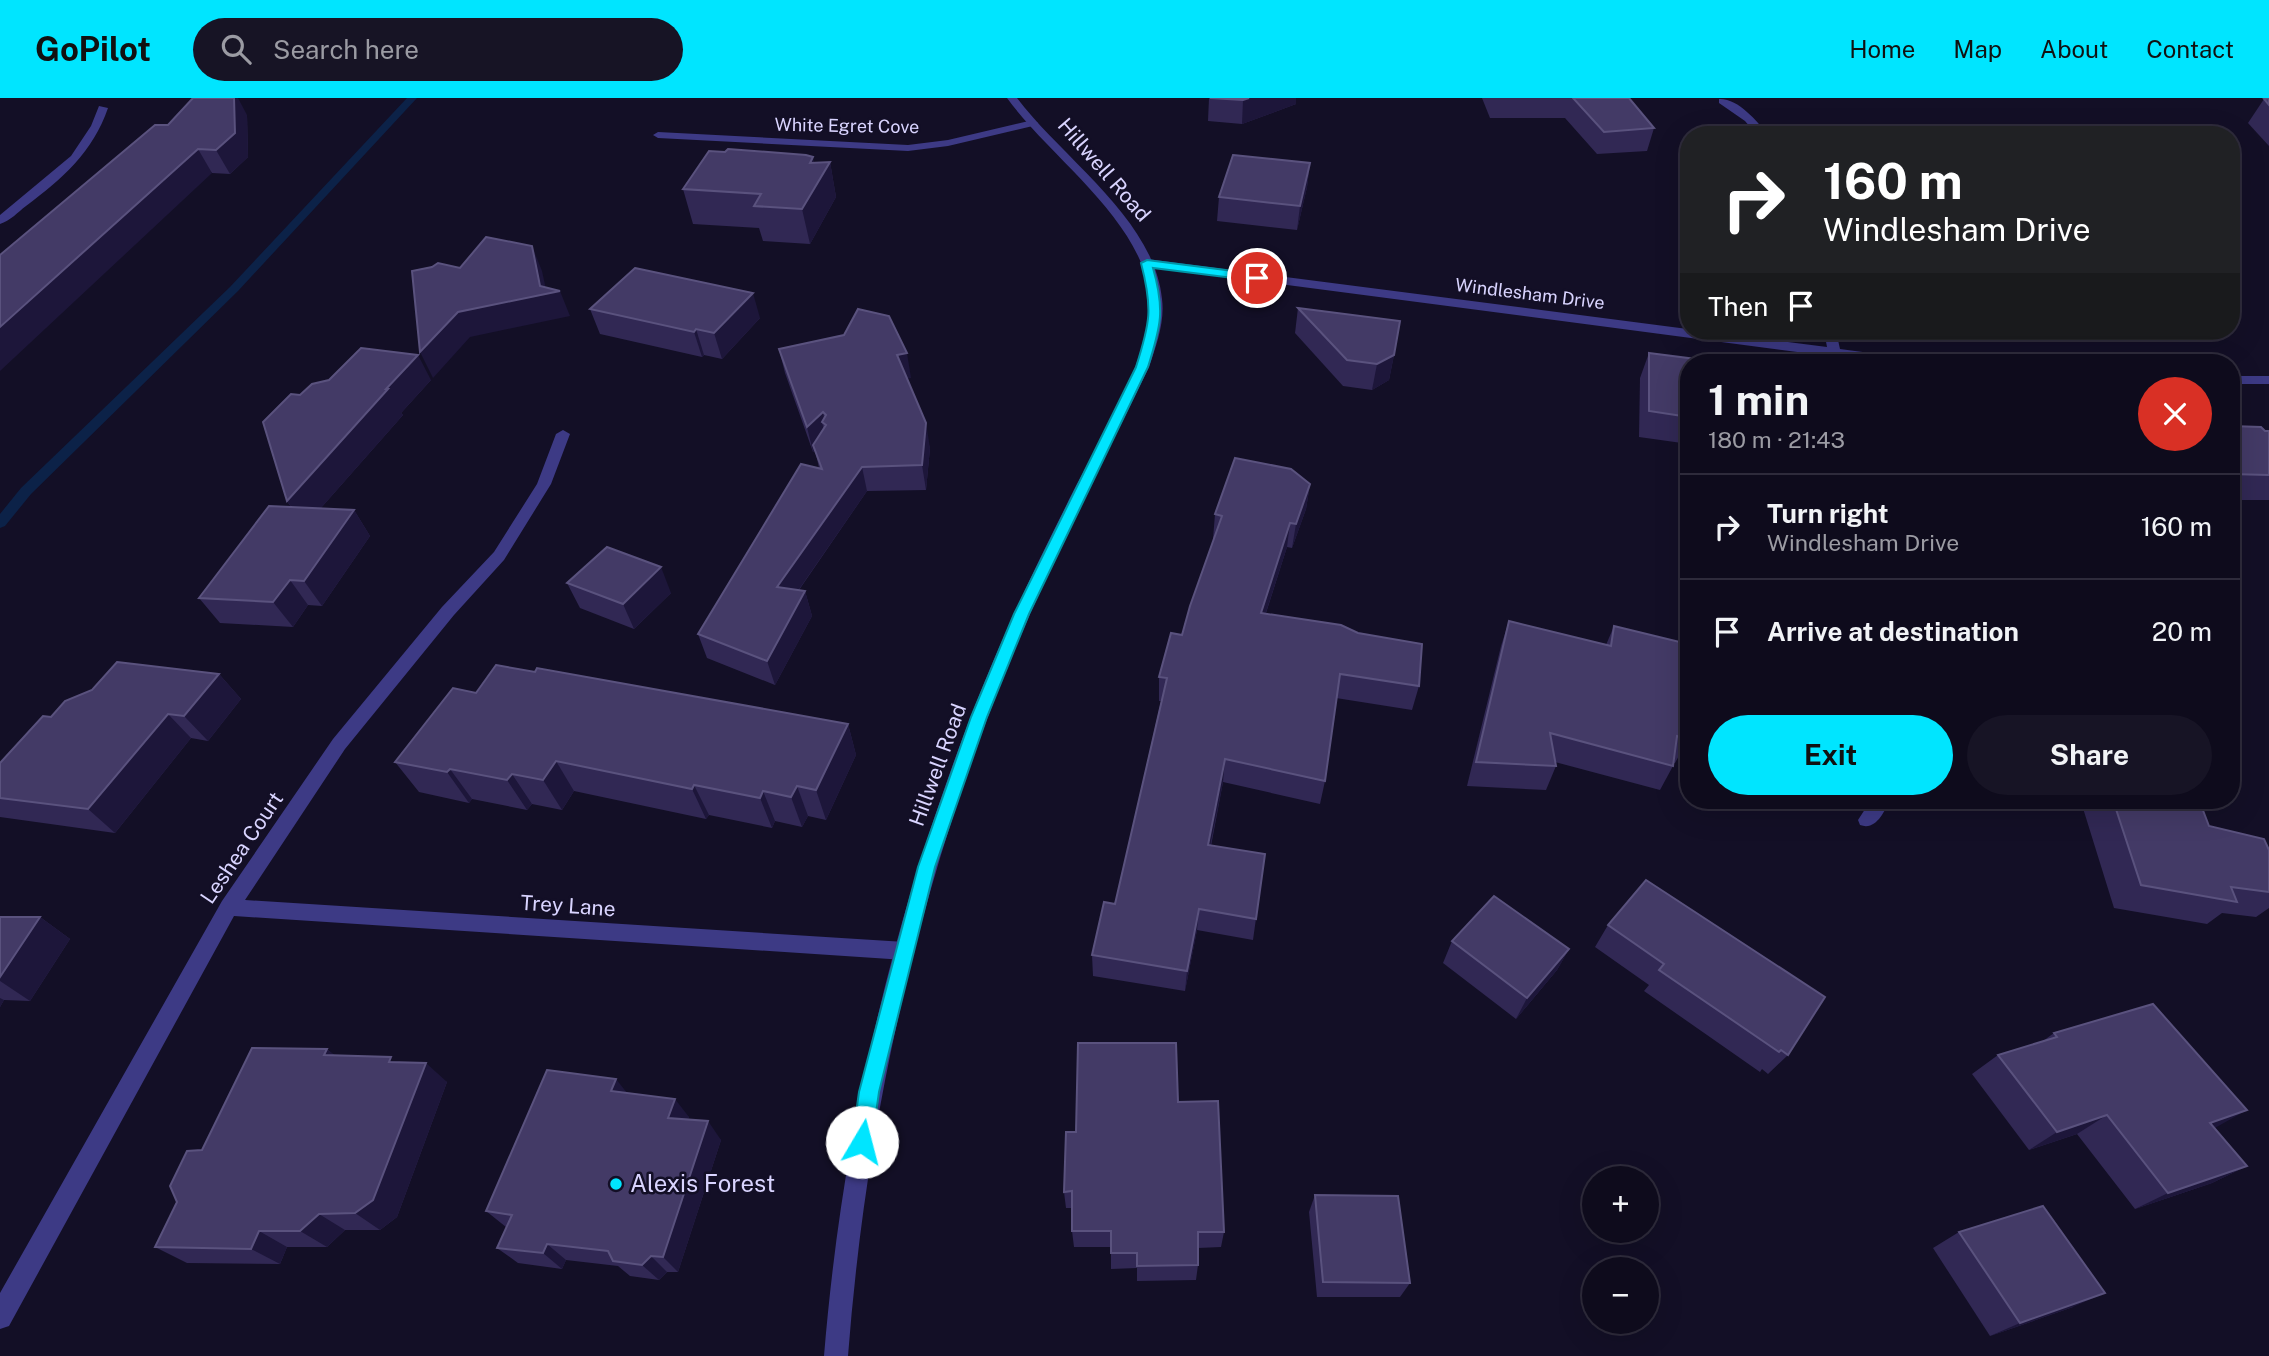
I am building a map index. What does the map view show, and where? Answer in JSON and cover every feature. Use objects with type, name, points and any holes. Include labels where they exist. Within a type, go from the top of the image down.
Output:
[{"type":"street","name":"Hillwell Road","points":[[836,1356],[840,1291],[869,1092],[927,867],[979,717],[1022,614],[1142,367],[1155,327],[1156,298],[1147,263],[1136,240],[1012,98]]},
{"type":"street","points":[[1723,101],[1755,126]]},
{"type":"street","points":[[0,221],[67,167],[81,152],[97,128],[103,108]]},
{"type":"street","name":"White Egret Cove","points":[[657,135],[898,148],[948,143],[1033,123]]},
{"type":"street","name":"Windlesham Drive","points":[[1147,263],[1680,337]]},
{"type":"street","name":"Windlesham Drive","points":[[1705,340],[1806,354]]},
{"type":"street","points":[[2240,380],[2269,380]]},
{"type":"street","name":"Leshea Court","points":[[0,1317],[229,907],[339,744],[448,611],[499,556],[544,484],[563,434]]},
{"type":"street","points":[[1867,820],[1875,809]]},
{"type":"street","name":"Trey Lane","points":[[229,907],[905,951]]},
{"type":"building","points":[[193,98],[234,98],[235,133],[216,150],[198,149],[0,327],[0,255],[155,125],[168,125]]},
{"type":"building","points":[[1210,98],[1249,98],[1243,100]]},
{"type":"building","points":[[1573,98],[1629,98],[1654,128],[1604,132]]},
{"type":"building","points":[[728,149],[806,155],[813,157],[810,163],[830,162],[802,209],[754,206],[761,194],[683,189],[709,151],[725,152]]},
{"type":"building","points":[[1233,155],[1310,163],[1300,206],[1219,197]]},
{"type":"building","points":[[486,237],[532,246],[540,286],[560,291],[458,312],[420,352],[412,271],[438,263],[460,268]]},
{"type":"building","points":[[635,268],[753,293],[714,333],[696,329],[694,332],[590,309]]},
{"type":"building","points":[[1298,308],[1400,321],[1394,355],[1377,364],[1347,360]]},
{"type":"building","points":[[858,309],[889,316],[907,353],[897,355],[926,423],[922,465],[862,467],[777,587],[805,591],[767,661],[698,634],[801,464],[822,469],[813,445],[826,425],[822,422],[826,415],[823,412],[807,427],[779,349],[844,335]]},
{"type":"building","points":[[361,348],[418,355],[287,501],[263,422],[291,394],[300,395],[312,384],[329,380]]},
{"type":"building","points":[[1649,353],[1680,357],[1680,416],[1649,411]]},
{"type":"building","points":[[2240,426],[2261,427],[2269,431],[2269,475],[2240,474]]},
{"type":"building","points":[[1235,458],[1291,469],[1310,484],[1296,524],[1290,523],[1261,613],[1341,625],[1358,633],[1422,644],[1419,686],[1340,674],[1325,781],[1225,759],[1208,845],[1265,854],[1256,919],[1199,909],[1187,971],[1092,955],[1104,902],[1115,904],[1167,678],[1159,677],[1171,633],[1182,635],[1222,516],[1215,514]]},
{"type":"building","points":[[269,506],[354,510],[304,581],[290,580],[273,602],[199,598]]},
{"type":"building","points":[[607,547],[661,567],[623,604],[567,583]]},
{"type":"building","points":[[1509,621],[1611,646],[1614,626],[1680,642],[1680,737],[1677,736],[1673,766],[1550,733],[1556,766],[1476,762]]},
{"type":"building","points":[[117,662],[219,674],[184,716],[168,714],[88,809],[0,798],[0,763],[43,716],[51,717],[65,701],[92,690]]},
{"type":"building","points":[[496,665],[535,672],[537,668],[848,724],[816,790],[797,786],[791,797],[763,791],[760,798],[694,785],[692,789],[556,761],[543,780],[512,774],[507,780],[395,762],[453,688],[476,693]]},
{"type":"building","points":[[2116,809],[2202,809],[2209,826],[2264,839],[2269,850],[2269,892],[2231,887],[2237,902],[2141,885]]},
{"type":"building","points":[[1646,880],[1825,997],[1788,1055],[1781,1050],[1779,1052],[1659,970],[1664,964],[1608,925]]},
{"type":"building","points":[[1494,896],[1569,949],[1527,998],[1452,941]]},
{"type":"building","points":[[0,917],[40,917],[0,977]]},
{"type":"building","points":[[2153,1004],[2247,1110],[2210,1123],[2247,1166],[2168,1193],[2107,1115],[2057,1132],[1998,1055],[2057,1037],[2054,1033]]},
{"type":"building","points":[[1078,1043],[1176,1043],[1178,1102],[1218,1101],[1224,1232],[1198,1232],[1198,1265],[1137,1266],[1137,1253],[1111,1253],[1111,1231],[1072,1231],[1072,1191],[1064,1192],[1066,1132],[1076,1132]]},
{"type":"building","points":[[252,1048],[327,1049],[324,1055],[391,1057],[389,1062],[426,1063],[373,1200],[355,1213],[319,1214],[300,1231],[259,1231],[251,1249],[155,1247],[177,1202],[170,1186],[187,1151],[202,1150]]},
{"type":"building","name":"Alexis Forest","points":[[547,1070],[616,1079],[611,1091],[675,1099],[668,1118],[708,1121],[663,1257],[651,1256],[642,1265],[613,1261],[608,1251],[547,1244],[543,1253],[497,1248],[512,1215],[486,1211]]},
{"type":"building","points":[[1315,1195],[1398,1196],[1410,1283],[1323,1282]]},
{"type":"building","points":[[2043,1206],[2105,1293],[2020,1323],[1959,1232]]},
{"type":"waterway","points":[[0,523],[26,491],[234,289],[412,98]]},
{"type":"place","name":"Alexis Forest","points":[[616,1184]]},
{"type":"route","points":[[862,1142],[869,1092],[927,867],[979,717],[1022,614],[1142,367],[1155,327],[1156,298],[1147,263],[1257,278]]}]
